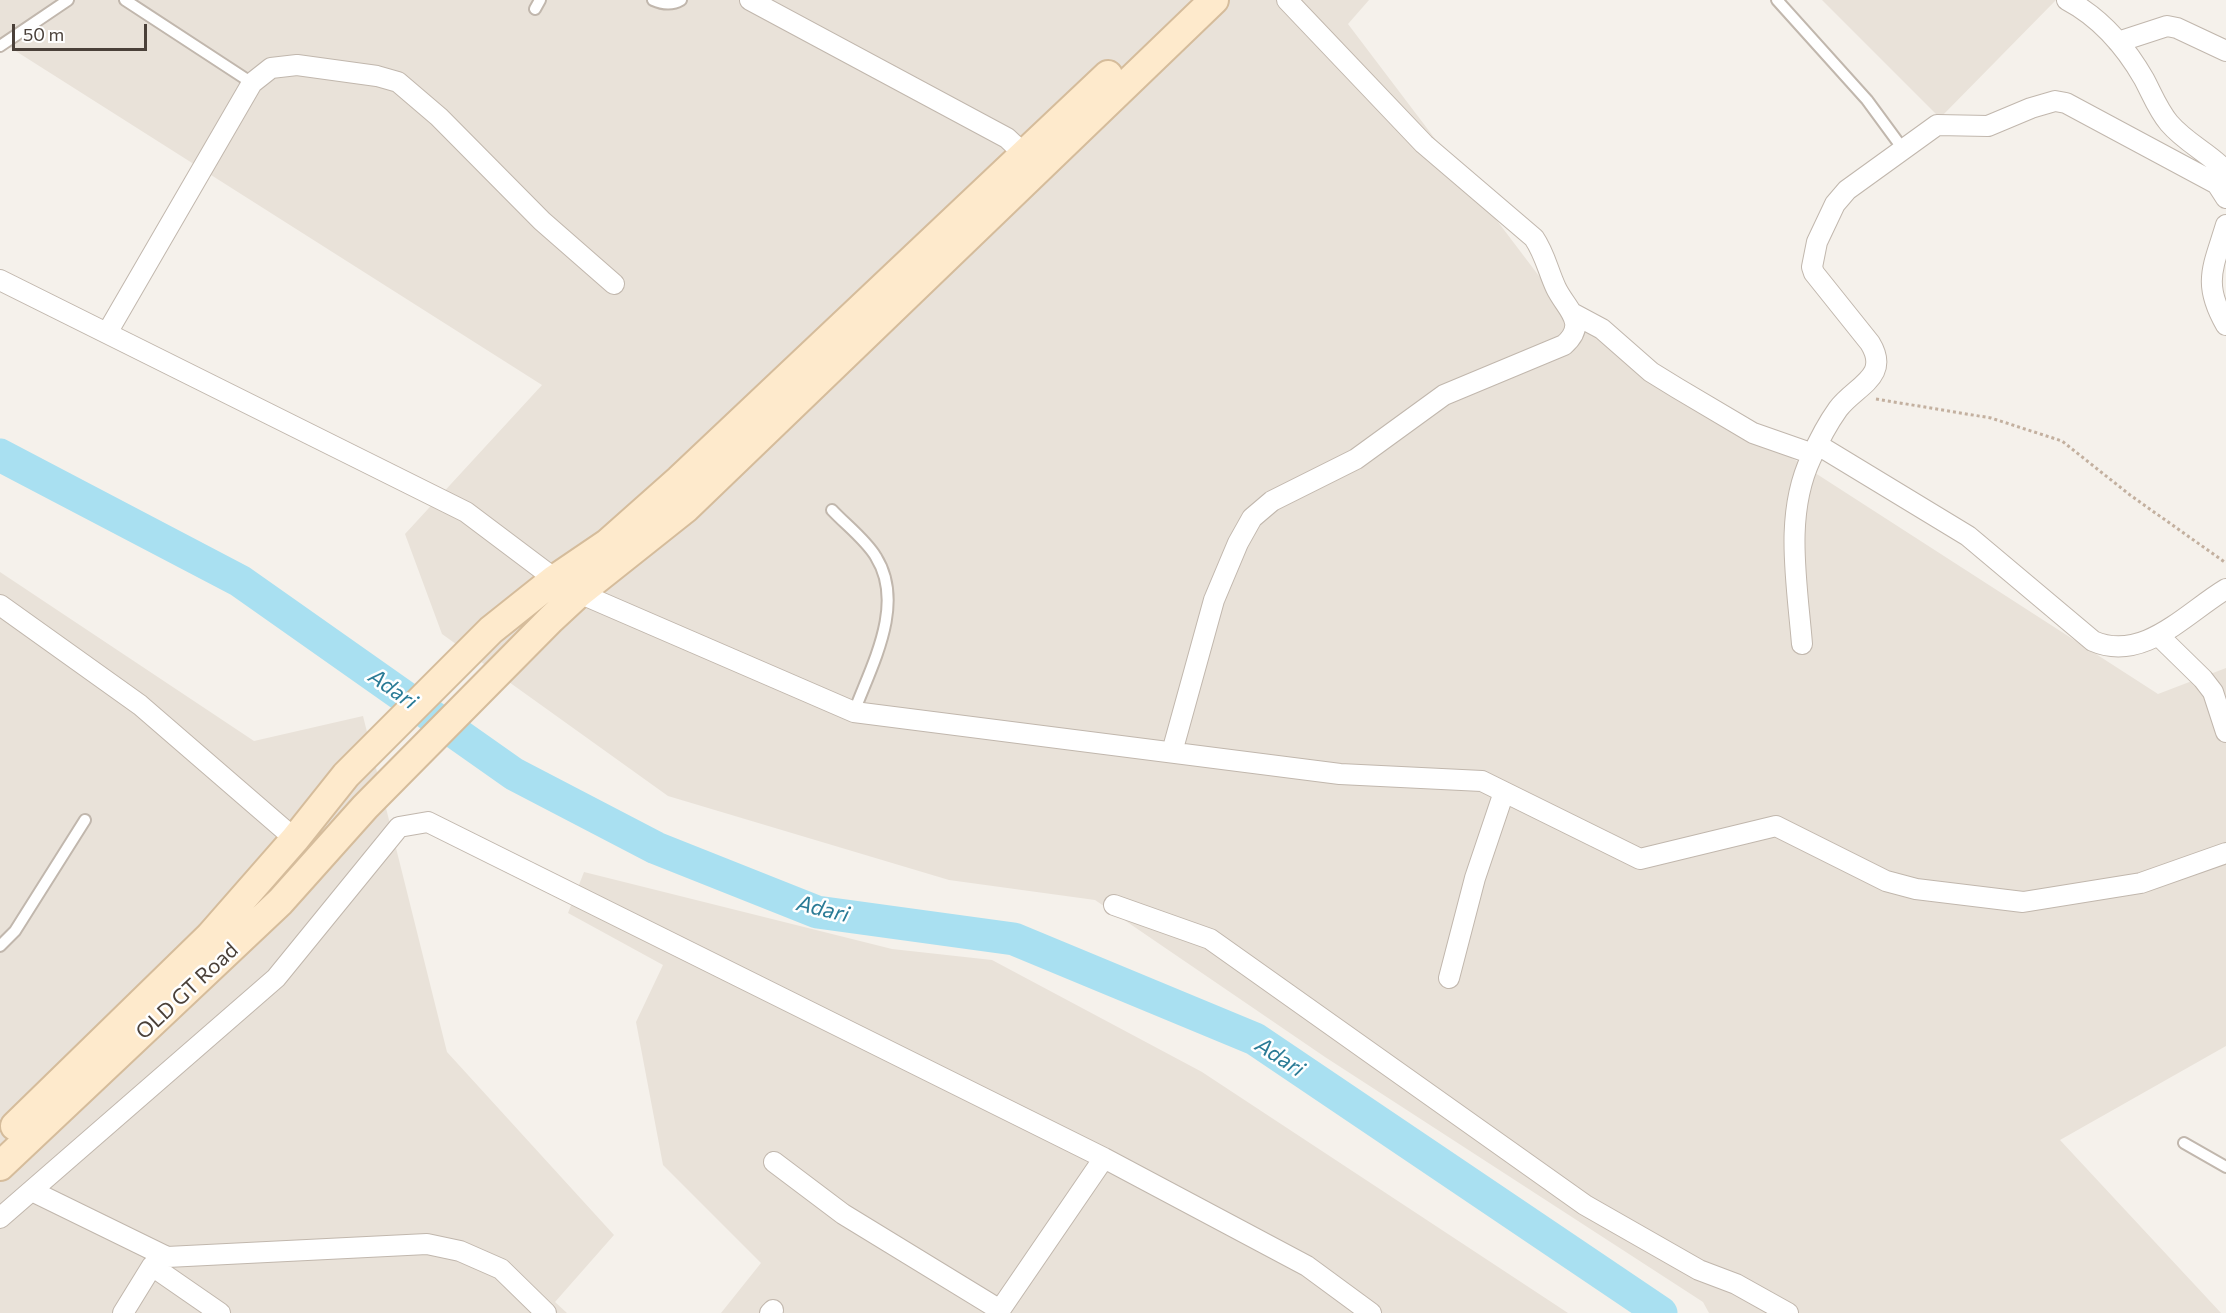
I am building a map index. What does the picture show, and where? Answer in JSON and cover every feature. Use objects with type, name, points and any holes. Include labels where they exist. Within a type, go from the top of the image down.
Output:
[{"type":"main road","points":[[567,586],[608,543],[679,480],[1185,0]]},
{"type":"main road","points":[[567,586],[686,508],[1214,0]]},
{"type":"main road","name":"OLD GT Road","points":[[0,1166],[280,902],[365,807],[551,619],[567,586]]},
{"type":"main road","name":"OLD GT Road","points":[[0,1140],[210,936],[295,839],[346,775],[491,630],[567,586]]},
{"type":"street","points":[[750,0],[1007,138],[1024,154]]},
{"type":"street","points":[[1172,752],[1214,600],[1238,543],[1252,518],[1272,501],[1356,459],[1444,395],[1564,345],[1575,330],[1574,315],[1557,289],[1545,254],[1534,238],[1424,144],[1287,0]]},
{"type":"street","points":[[2067,0],[2096,17],[2118,42],[2167,120],[2182,138],[2226,171]]},
{"type":"street","points":[[2118,42],[2167,26],[2183,30],[2226,51]]},
{"type":"street","points":[[107,333],[252,83],[271,68],[297,65],[377,76],[398,82],[440,117],[542,221],[614,284]]},
{"type":"street","points":[[1802,644],[1795,557],[1796,509],[1802,478],[1838,410],[1874,373],[1877,355],[1818,280],[1812,267],[1813,256],[1825,221],[1847,190],[1937,125],[1988,126],[2055,101],[2066,103],[2217,184],[2226,198]]},
{"type":"street","points":[[2226,225],[2212,271],[2211,290],[2226,326]]},
{"type":"street","points":[[0,280],[466,512],[567,586],[854,711],[1340,774],[1482,781],[1640,859],[1776,826],[1886,880],[1916,889],[2022,903],[2141,883],[2226,853]]},
{"type":"street","points":[[1574,315],[1602,329],[1651,372],[1753,433],[1816,450],[1968,536],[2093,641],[2108,647],[2125,646],[2159,636],[2226,589]]},
{"type":"street","points":[[0,605],[140,705],[295,839]]},
{"type":"street","points":[[2159,636],[2208,686],[2226,732]]},
{"type":"street","points":[[1449,978],[1475,878],[1504,792]]},
{"type":"street","points":[[0,1218],[276,978],[399,828],[428,822],[1104,1158],[1307,1266],[1371,1313]]},
{"type":"street","points":[[1114,905],[1210,939],[1585,1205],[1699,1270],[1736,1284],[1788,1313]]},
{"type":"street","points":[[774,1162],[843,1214],[999,1311],[1104,1158]]},
{"type":"street","points":[[32,1191],[160,1261],[220,1313]]},
{"type":"street","points":[[160,1261],[428,1244],[460,1251],[501,1269],[546,1313]]},
{"type":"street","points":[[123,1313],[160,1261]]},
{"type":"lane","points":[[0,46],[68,0]]},
{"type":"lane","points":[[124,0],[252,83]]},
{"type":"lane","points":[[652,0],[661,4],[675,4],[681,0]]},
{"type":"lane","points":[[1777,0],[1867,100],[1904,149]]},
{"type":"lane","points":[[832,510],[877,558],[886,588],[888,619],[854,711]]},
{"type":"lane","points":[[0,946],[15,931],[85,820]]},
{"type":"lane","points":[[2184,1143],[2226,1167]]},
{"type":"path","points":[[1853,395],[1991,418],[2062,441],[2130,495],[2226,563]]},
{"type":"shaded area","points":[[0,0],[1369,0],[1348,24],[1567,313],[2158,694],[2226,668],[2226,1046],[2060,1140],[2221,1313],[1709,1313],[1703,1302],[1325,1057],[1095,900],[949,880],[668,796],[442,634],[405,534],[542,385],[3,43],[0,44]]},
{"type":"shaded area","points":[[1822,0],[2056,0],[1940,118]]},
{"type":"shaded area","points":[[0,572],[254,741],[363,716],[447,1052],[614,1235],[555,1302],[567,1313],[0,1313]]},
{"type":"shaded area","points":[[584,872],[892,949],[992,960],[1202,1072],[1568,1313],[721,1313],[761,1263],[663,1165],[636,1022],[663,965],[568,913]]},
{"type":"waterway","name":"Adari","points":[[0,455],[240,581],[514,774],[656,848],[817,912],[1014,939],[1255,1039],[1661,1313]]}]
